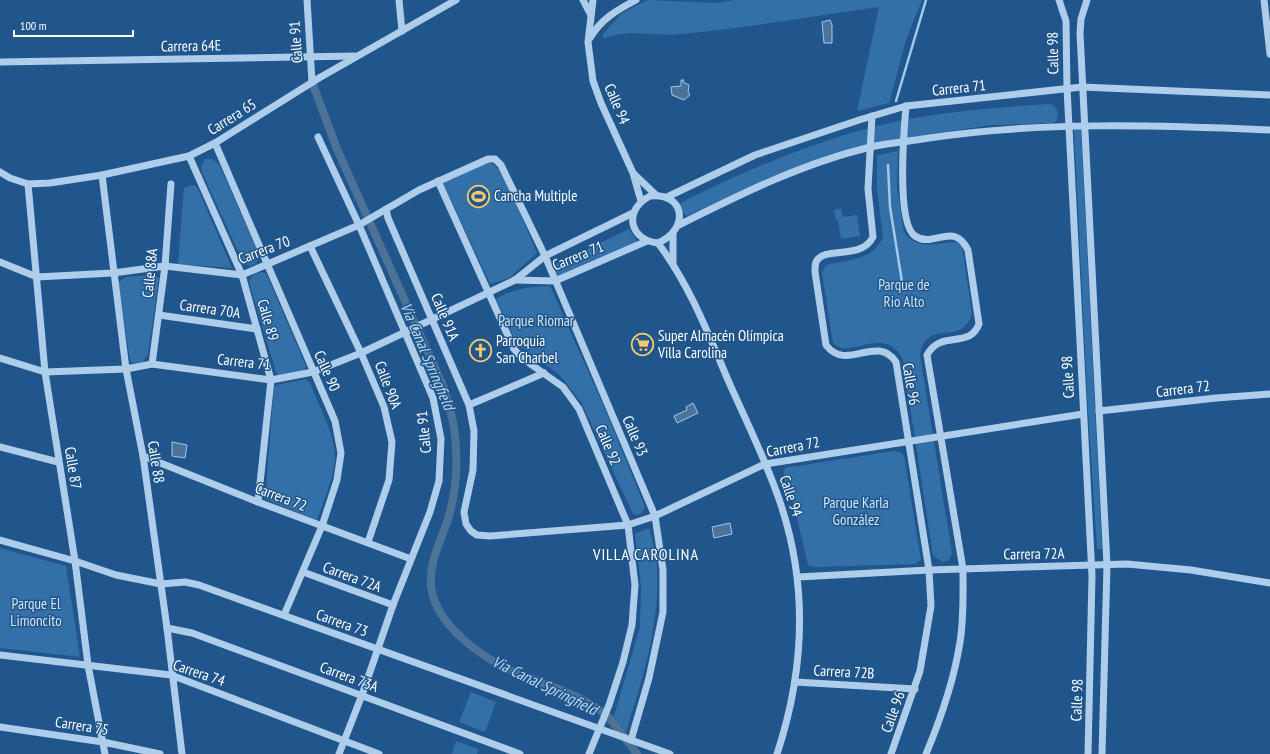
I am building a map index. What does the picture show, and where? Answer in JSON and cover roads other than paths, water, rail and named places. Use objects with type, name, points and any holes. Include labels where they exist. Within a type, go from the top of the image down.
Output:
[{"type":"street","name":"Calle 91","points":[[307,0],[312,82]]},
{"type":"street","points":[[399,0],[402,31]]},
{"type":"street","name":"Carrera 65","points":[[0,172],[10,178],[28,184],[50,183],[102,175],[189,156],[216,143],[312,82],[456,0]]},
{"type":"street","points":[[583,0],[591,15]]},
{"type":"street","name":"Calle 94","points":[[592,0],[588,42],[593,81],[601,103],[633,174],[641,201]]},
{"type":"street","points":[[588,42],[601,22],[623,4],[636,0]]},
{"type":"street","name":"Calle 98","points":[[1059,0],[1066,21],[1067,88],[1091,566],[1090,704],[1088,754]]},
{"type":"street","name":"Calle 98","points":[[1087,0],[1080,26],[1082,87],[1107,565],[1102,754]]},
{"type":"street","points":[[1264,0],[1270,54]]},
{"type":"street","name":"Carrera 64E","points":[[0,62],[358,56]]},
{"type":"street","name":"Carrera 71","points":[[667,197],[754,155],[906,106],[1082,87],[1270,96]]},
{"type":"street","name":"Calle 96","points":[[906,106],[902,183],[909,229],[915,236],[923,239],[954,235],[963,240],[968,250],[979,324],[976,332],[969,337],[938,342],[931,348],[927,355],[962,569],[963,603],[960,642],[956,665],[948,697],[926,754]]},
{"type":"street","name":"Calle 96","points":[[872,116],[868,189],[873,237],[870,244],[864,249],[823,255],[816,262],[815,272],[826,345],[831,352],[839,356],[884,351],[891,354],[896,362],[929,570],[930,606],[928,630],[920,671],[915,689],[891,754]]},
{"type":"street","points":[[679,225],[783,175],[871,147],[999,129],[1084,125],[1270,130]]},
{"type":"street","name":"Calle 91","points":[[318,137],[409,331],[433,398],[441,438],[439,481],[430,512],[393,605],[362,696],[339,754]]},
{"type":"street","name":"Calle 90","points":[[216,143],[334,421],[341,453],[337,480],[322,526],[284,616]]},
{"type":"street","name":"Calle 89","points":[[189,156],[242,275],[271,380],[258,502]]},
{"type":"street","name":"Carrera 70","points":[[0,262],[37,277],[113,273],[165,266],[242,275],[359,225],[438,181],[488,159],[495,159]]},
{"type":"street","name":"Calle 93","points":[[495,159],[501,165],[545,256],[655,516],[663,570],[663,612],[649,678],[629,740]]},
{"type":"street","name":"Calle 94","points":[[633,174],[656,195]]},
{"type":"street","name":"Calle 88","points":[[102,175],[126,369],[143,456],[167,628],[171,675],[182,754]]},
{"type":"street","name":"Calle 92","points":[[438,181],[514,349],[522,358],[563,387],[579,409],[628,525],[635,585],[632,626],[609,705],[589,754]]},
{"type":"street","name":"Calle 87","points":[[28,184],[45,372],[58,462],[75,561],[88,665],[105,754]]},
{"type":"street","name":"Calle 88A","points":[[152,364],[165,266],[170,184]]},
{"type":"street","points":[[656,195],[667,197],[672,200],[679,213],[679,225],[674,233],[658,243],[647,241],[636,230],[632,213],[641,201],[650,196],[656,195]]},
{"type":"street","name":"Calle 91A","points":[[386,209],[388,218],[429,321],[469,405],[474,431],[473,470],[464,512],[466,524],[470,531]]},
{"type":"street","name":"Carrera 71","points":[[0,358],[45,372],[126,369],[152,364],[271,380],[313,372],[361,353],[515,280],[545,256],[632,213]]},
{"type":"street","name":"Calle 94","points":[[674,233],[674,264]]},
{"type":"street","name":"Carrera 71","points":[[515,280],[555,281],[647,241]]},
{"type":"street","name":"Calle 94","points":[[658,243],[674,264],[714,345],[765,464],[790,535],[798,576],[800,644],[796,682],[777,754]]},
{"type":"street","name":"Calle 90A","points":[[310,246],[361,353],[384,407],[392,442],[388,480],[368,542]]},
{"type":"street","name":"Carrera 70A","points":[[158,315],[258,329]]},
{"type":"street","points":[[469,405],[544,373]]},
{"type":"street","name":"Carrera 72","points":[[1099,411],[1216,398],[1270,394]]},
{"type":"street","name":"Carrera 72","points":[[470,531],[477,535],[490,536],[628,525],[655,516],[765,464],[1083,414]]},
{"type":"street","points":[[0,447],[58,462]]},
{"type":"street","name":"Carrera 72","points":[[143,456],[258,502],[411,559]]},
{"type":"street","name":"Carrera 73","points":[[0,540],[116,574],[161,584],[185,582],[199,585],[378,650],[601,726],[629,740],[670,754]]},
{"type":"street","name":"Carrera 72A","points":[[798,576],[929,570],[1127,564],[1191,570],[1270,583]]},
{"type":"street","name":"Carrera 72A","points":[[303,572],[393,605]]},
{"type":"street","name":"Carrera 73A","points":[[167,628],[192,633],[520,754]]},
{"type":"street","name":"Carrera 74","points":[[0,655],[171,675],[379,754]]},
{"type":"street","name":"Carrera 72B","points":[[796,682],[915,689]]},
{"type":"street","name":"Carrera 75","points":[[0,727],[103,742],[160,754]]},
{"type":"waterway","points":[[896,101],[926,0]]},
{"type":"waterway","name":"Via Canal Springfield","points":[[312,82],[337,149],[444,388],[449,404],[455,437],[455,486],[448,519],[436,551],[432,568],[431,586],[434,600],[441,614],[451,627],[476,650],[504,667],[570,694],[600,710],[615,725],[637,754]]},
{"type":"waterway","points":[[888,165],[890,207],[903,288]]},
{"type":"place","name":"Cancha Multiple","points":[[478,196]]},
{"type":"place","name":"Super Almacén Olímpica Villa Carolina","points":[[642,345]]},
{"type":"place","name":"Parroquia San Charbel","points":[[480,350]]},
{"type":"district","name":"VILLA CAROLINA","points":[[646,554]]},
{"type":"park label","name":"Parque de Rio Alto","points":[[904,294]]},
{"type":"park label","name":"Parque Riomar","points":[[536,321]]},
{"type":"park label","name":"Parque Karla González","points":[[856,512]]},
{"type":"park label","name":"Parque El Limoncito","points":[[36,612]]}]
